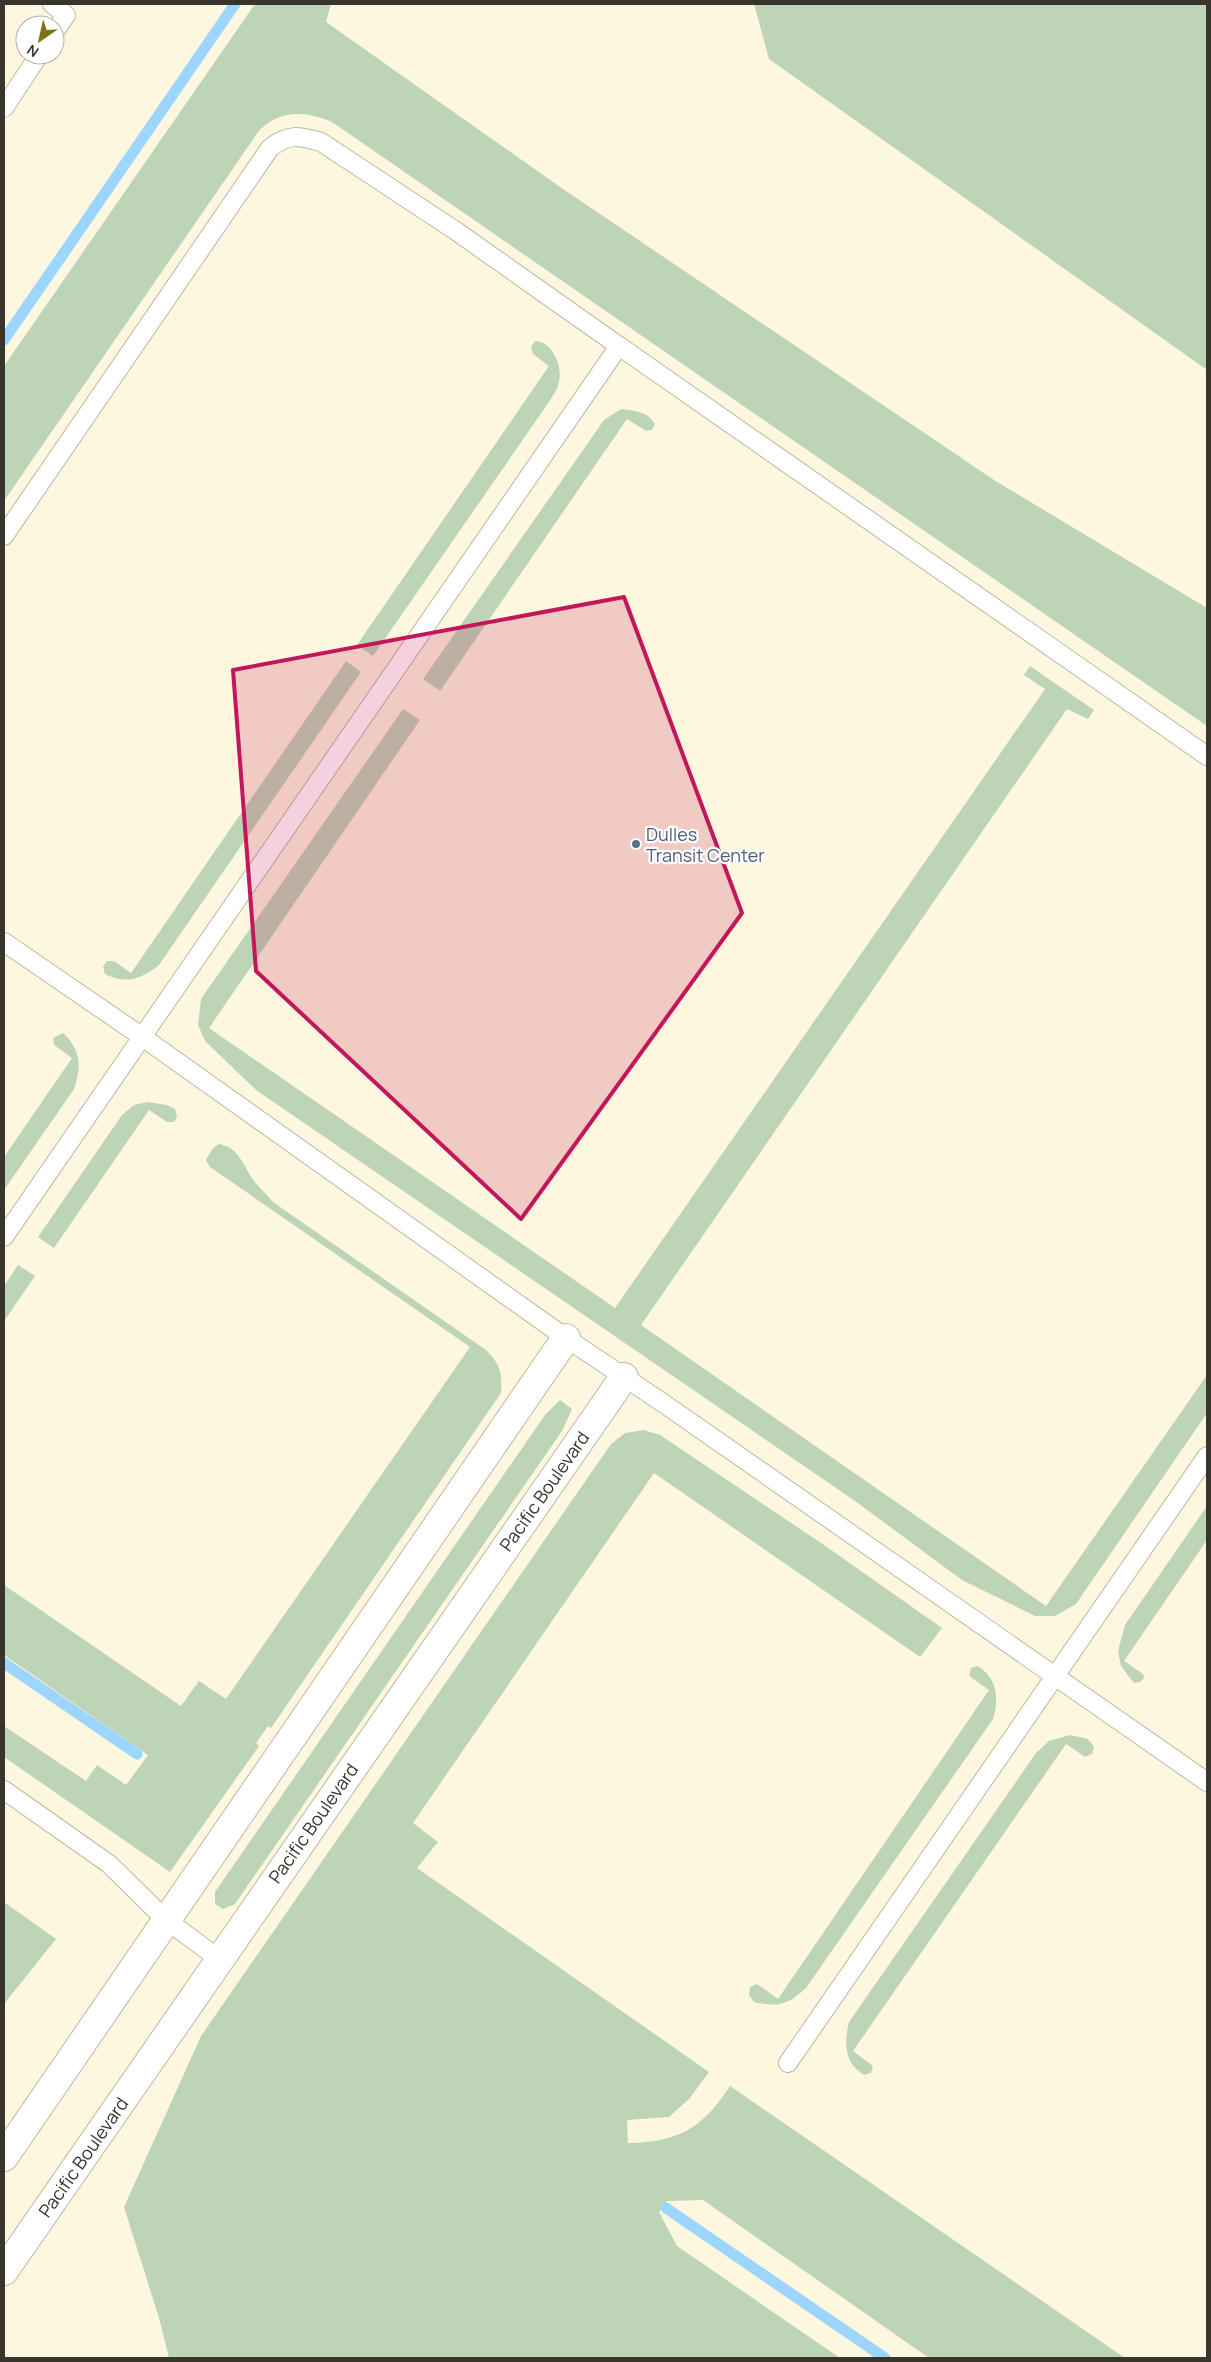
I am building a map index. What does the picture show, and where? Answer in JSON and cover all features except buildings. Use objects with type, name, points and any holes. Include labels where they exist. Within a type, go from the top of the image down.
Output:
[{"type":"street","points":[[4,2157],[165,1919],[566,1338]]},
{"type":"street","name":"Pacific Boulevard","points":[[4,2271],[624,1377]]},
{"type":"lane","points":[[52,4],[66,15],[65,16]]},
{"type":"lane","points":[[4,108],[32,65]]},
{"type":"lane","points":[[4,536],[270,148],[282,139],[298,136],[321,142],[456,232],[1207,756]]},
{"type":"lane","points":[[4,1237],[619,346]]},
{"type":"lane","points":[[4,942],[142,1036],[566,1338],[975,1622],[1056,1675],[1207,1782]]},
{"type":"lane","points":[[788,2063],[1207,1456]]},
{"type":"lane","points":[[4,1790],[109,1864],[165,1919],[219,1959]]},
{"type":"highlighted area","points":[[624,597],[742,913],[521,1219],[256,971],[233,670]]},
{"type":"green space","points":[[255,4],[331,4],[326,22],[563,189],[994,480],[1207,608],[1207,726],[332,122],[303,114],[293,114],[275,119],[258,132],[4,501],[4,366]]},
{"type":"green space","points":[[754,4],[1207,4],[1207,370],[769,59]]},
{"type":"green space","points":[[535,341],[547,346],[556,357],[560,379],[556,391],[373,656],[357,645],[549,366],[533,354],[531,347]]},
{"type":"green space","points":[[621,409],[640,412],[649,416],[655,424],[652,430],[646,431],[627,419],[440,691],[423,679],[604,420]]},
{"type":"green space","points":[[346,661],[361,672],[159,965],[140,977],[127,980],[105,974],[103,967],[107,961],[114,961],[131,973]]},
{"type":"green space","points":[[1030,666],[1094,710],[1088,719],[1067,709],[641,1325],[1046,1606],[1207,1375],[1207,1413],[1076,1604],[1055,1616],[1035,1616],[962,1580],[855,1501],[256,1090],[205,1041],[198,1025],[201,999],[403,709],[420,720],[209,1028],[615,1308],[1045,689],[1024,675]]},
{"type":"green space","points":[[63,1033],[69,1039],[78,1059],[77,1081],[74,1089],[4,1190],[4,1157],[72,1058],[54,1045],[53,1038]]},
{"type":"green space","points":[[148,1102],[167,1105],[175,1109],[177,1117],[174,1122],[167,1122],[149,1110],[54,1248],[38,1237],[122,1115],[134,1105]]},
{"type":"green space","points":[[219,1144],[232,1149],[236,1153],[254,1181],[273,1202],[486,1350],[500,1369],[501,1393],[271,1728],[268,1726],[256,1743],[259,1746],[170,1872],[4,1757],[4,1726],[86,1781],[97,1765],[126,1785],[148,1755],[4,1655],[4,1585],[181,1706],[199,1681],[226,1699],[470,1347],[210,1167],[206,1160],[213,1148]]},
{"type":"green space","points":[[18,1265],[35,1276],[4,1321],[4,1286]]},
{"type":"green space","points":[[560,1400],[572,1409],[562,1431],[235,1904],[223,1909],[215,1904],[215,1892],[545,1415]]},
{"type":"green space","points":[[644,1430],[660,1435],[824,1545],[942,1628],[920,1657],[654,1473],[413,1823],[438,1842],[417,1868],[709,2072],[690,2098],[669,2117],[627,2120],[628,2143],[661,2140],[687,2130],[699,2123],[709,2113],[730,2086],[1125,2358],[929,2358],[703,2200],[667,2201],[659,2212],[677,2246],[840,2358],[169,2358],[159,2318],[124,2207],[201,2036],[611,1444],[625,1433]]},
{"type":"green space","points":[[1207,1506],[1207,1540],[1124,1661],[1143,1674],[1144,1678],[1140,1682],[1134,1683],[1121,1666],[1118,1651],[1125,1625]]},
{"type":"green space","points":[[978,1666],[990,1677],[995,1690],[996,1704],[993,1719],[806,1988],[794,1998],[782,2003],[754,2002],[749,1995],[750,1987],[757,1984],[778,1999],[989,1690],[969,1676],[971,1668]]},
{"type":"green space","points":[[1070,1735],[1088,1739],[1094,1747],[1092,1754],[1085,1757],[1066,1744],[853,2051],[873,2066],[871,2073],[864,2075],[857,2070],[847,2052],[846,2037],[849,2022],[1036,1753],[1049,1741]]},
{"type":"green space","points":[[4,1902],[56,1939],[4,2004]]},
{"type":"waterway","points":[[4,340],[235,4]]},
{"type":"waterway","points":[[4,1663],[137,1754]]},
{"type":"waterway","points":[[666,2208],[885,2358]]},
{"type":"place","name":"Dulles Transit Center","points":[[636,844]]}]
